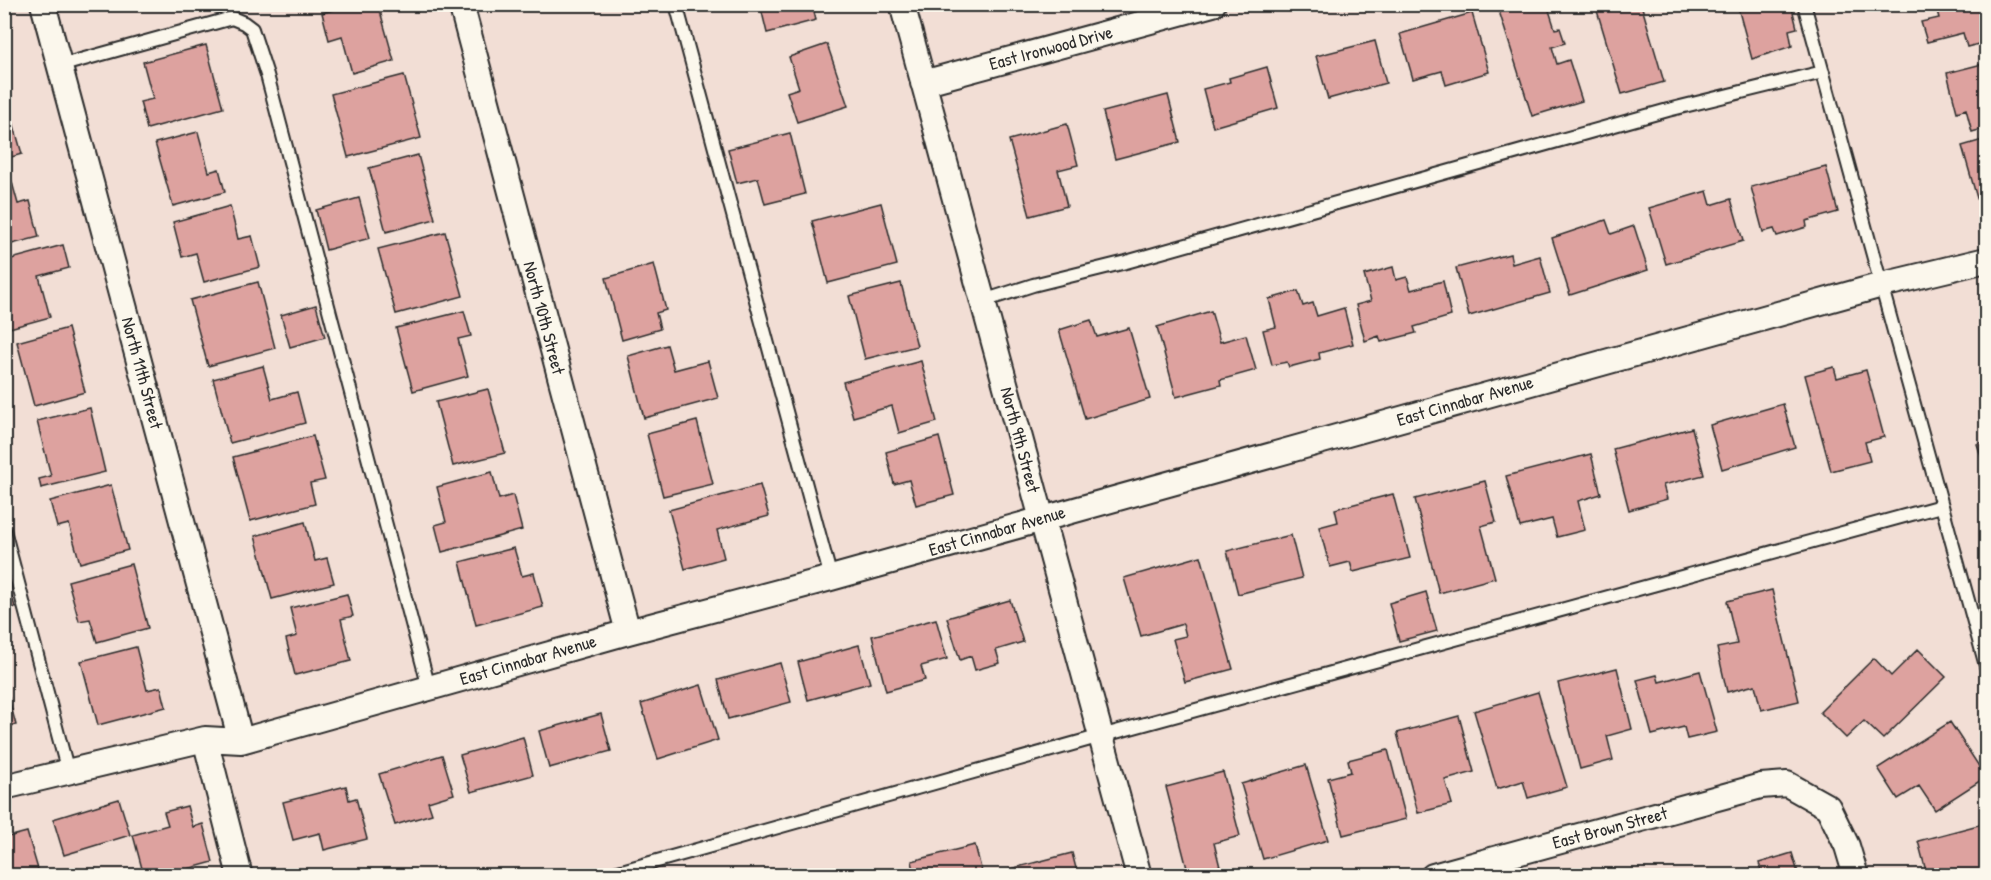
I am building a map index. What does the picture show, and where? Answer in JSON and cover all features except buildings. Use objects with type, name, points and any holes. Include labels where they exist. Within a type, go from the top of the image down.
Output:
[{"type":"street","name":"North 11th Street","points":[[43,4],[241,741]]},
{"type":"street","name":"North 10th Street","points":[[461,4],[628,632]]},
{"type":"street","name":"North 9th Street","points":[[902,4],[1139,876]]},
{"type":"street","name":"East Ironwood Drive","points":[[923,83],[1213,4]]},
{"type":"street","name":"East Cinnabar Avenue","points":[[4,787],[205,739],[241,741],[1882,285],[1986,260]]},
{"type":"street","points":[[205,739],[240,876]]},
{"type":"street","name":"East Brown Street","points":[[1433,876],[1761,786],[1787,784],[1828,807],[1847,846],[1856,876]]},
{"type":"lane","points":[[676,4],[831,578]]},
{"type":"lane","points":[[1804,4],[1986,666]]},
{"type":"lane","points":[[59,66],[232,18],[252,29],[267,75],[429,688]]},
{"type":"lane","points":[[983,301],[1033,285],[1137,259],[1668,110],[1822,72]]},
{"type":"lane","points":[[604,876],[1101,736],[1941,506]]},
{"type":"lane","points":[[4,530],[68,772]]}]
